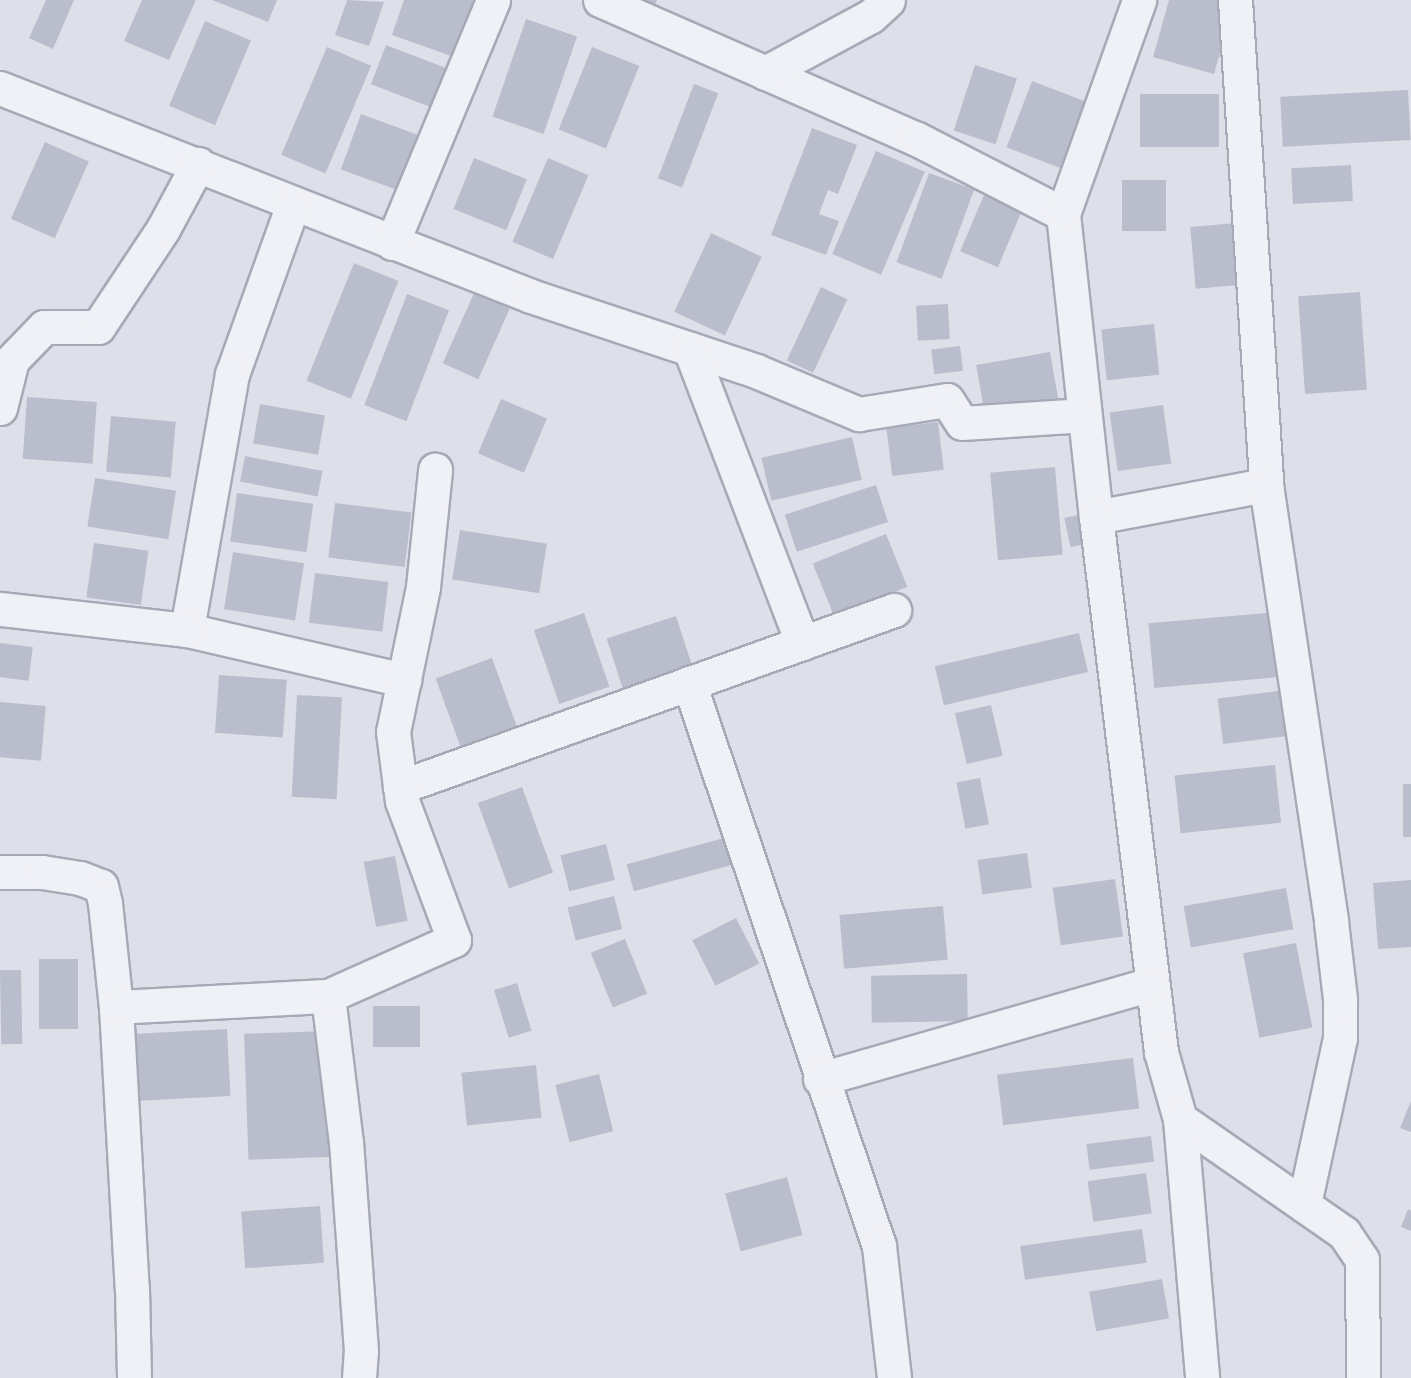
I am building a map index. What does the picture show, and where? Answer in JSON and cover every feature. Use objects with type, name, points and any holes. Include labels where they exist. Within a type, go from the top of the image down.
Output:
[{"type":"street","points":[[392,243],[493,0]]},
{"type":"street","points":[[600,0],[917,139],[1063,214]]},
{"type":"street","points":[[765,74],[872,16],[888,0]]},
{"type":"street","points":[[1139,0],[1063,214],[1084,415],[1152,984],[1161,1052],[1180,1119],[1202,1378]]},
{"type":"street","points":[[1235,0],[1266,485],[1331,922],[1340,999],[1340,1038],[1304,1205]]},
{"type":"street","points":[[0,88],[531,296],[756,371],[860,414],[947,400],[962,423],[1084,415]]},
{"type":"street","points":[[0,408],[12,360],[44,327],[98,327],[163,229],[198,164]]},
{"type":"street","points":[[187,630],[232,374],[293,204]]},
{"type":"street","points":[[690,349],[802,643]]},
{"type":"street","points":[[116,1007],[328,996],[454,940],[402,801],[393,732],[423,588],[435,470]]},
{"type":"street","points":[[1096,517],[1266,485]]},
{"type":"street","points":[[0,609],[187,630],[404,680]]},
{"type":"street","points":[[400,787],[894,610]]},
{"type":"street","points":[[689,683],[820,1079],[879,1246],[894,1378]]},
{"type":"street","points":[[0,872],[42,872],[80,878],[101,886],[105,903],[116,1007],[132,1289],[134,1378]]},
{"type":"street","points":[[820,1079],[1152,984]]},
{"type":"street","points":[[328,996],[346,1143],[361,1351],[359,1378]]},
{"type":"street","points":[[1180,1119],[1344,1233],[1362,1260],[1363,1378]]},
{"type":"building","points":[[46,0],[74,0],[53,49],[29,38]]},
{"type":"building","points":[[142,0],[196,0],[169,60],[124,41]]},
{"type":"building","points":[[212,0],[277,0],[268,22]]},
{"type":"building","points":[[347,0],[384,2],[369,46],[335,35]]},
{"type":"building","points":[[404,0],[473,0],[454,57],[392,35]]},
{"type":"building","points":[[636,0],[657,0],[654,7]]},
{"type":"building","points":[[1169,0],[1235,0],[1214,74],[1153,57]]},
{"type":"building","points":[[526,19],[577,37],[544,134],[492,116]]},
{"type":"building","points":[[205,21],[251,41],[215,125],[169,106]]},
{"type":"building","points":[[386,45],[451,70],[436,109],[371,84]]},
{"type":"building","points":[[327,47],[371,66],[325,173],[281,155]]},
{"type":"building","points":[[592,47],[639,66],[606,149],[559,130]]},
{"type":"building","points":[[975,65],[1017,79],[996,144],[954,131]]},
{"type":"building","points":[[1032,81],[1089,103],[1064,169],[1007,147]]},
{"type":"building","points":[[694,84],[718,93],[682,188],[658,178]]},
{"type":"building","points":[[1408,90],[1411,140],[1283,147],[1280,97]]},
{"type":"building","points":[[1140,94],[1219,94],[1219,147],[1140,147]]},
{"type":"building","points":[[361,114],[421,136],[401,191],[341,169]]},
{"type":"building","points":[[812,128],[857,145],[838,194],[828,190],[819,214],[839,221],[826,255],[771,235]]},
{"type":"building","points":[[45,142],[89,162],[55,238],[11,219]]},
{"type":"building","points":[[876,151],[925,172],[881,275],[832,254]]},
{"type":"building","points":[[474,158],[527,179],[506,230],[453,209]]},
{"type":"building","points":[[548,158],[589,175],[553,259],[512,242]]},
{"type":"building","points":[[1351,165],[1353,201],[1293,204],[1291,168]]},
{"type":"building","points":[[929,173],[974,189],[942,279],[897,262]]},
{"type":"building","points":[[1122,180],[1166,180],[1166,231],[1122,231]]},
{"type":"building","points":[[984,195],[1022,211],[998,267],[960,251]]},
{"type":"building","points":[[1248,222],[1253,284],[1196,289],[1190,227]]},
{"type":"building","points":[[711,233],[762,257],[725,336],[674,312]]},
{"type":"building","points":[[354,263],[399,281],[351,399],[306,381]]},
{"type":"building","points":[[821,287],[847,299],[813,373],[787,360]]},
{"type":"building","points":[[1360,292],[1367,390],[1305,394],[1298,296]]},
{"type":"building","points":[[474,293],[510,309],[478,379],[443,363]]},
{"type":"building","points":[[407,294],[449,310],[406,421],[364,405]]},
{"type":"building","points":[[948,304],[950,339],[918,341],[916,306]]},
{"type":"building","points":[[1154,324],[1159,375],[1107,380],[1101,330]]},
{"type":"building","points":[[960,346],[963,371],[934,374],[931,350]]},
{"type":"building","points":[[1050,352],[1059,403],[985,416],[976,365]]},
{"type":"building","points":[[27,397],[97,402],[93,464],[23,459]]},
{"type":"building","points":[[501,399],[547,419],[524,473],[478,453]]},
{"type":"building","points":[[260,404],[325,415],[318,455],[253,443]]},
{"type":"building","points":[[1163,405],[1171,463],[1118,471],[1110,413]]},
{"type":"building","points":[[111,416],[176,422],[171,477],[106,472]]},
{"type":"building","points":[[938,422],[944,470],[892,476],[886,428]]},
{"type":"building","points":[[852,437],[862,480],[771,501],[761,458]]},
{"type":"building","points":[[245,456],[323,471],[318,497],[240,482]]},
{"type":"building","points":[[1055,467],[1063,555],[998,560],[990,473]]},
{"type":"building","points":[[95,478],[176,491],[168,539],[87,526]]},
{"type":"building","points":[[876,485],[888,522],[797,552],[785,515]]},
{"type":"building","points":[[237,493],[313,504],[306,552],[230,542]]},
{"type":"building","points":[[335,503],[411,512],[405,567],[328,558]]},
{"type":"building","points":[[1078,515],[1084,544],[1071,547],[1064,518]]},
{"type":"building","points":[[460,530],[547,544],[539,593],[452,579]]},
{"type":"building","points":[[886,534],[907,587],[834,616],[813,564]]},
{"type":"building","points":[[94,543],[148,551],[141,605],[86,597]]},
{"type":"building","points":[[233,552],[304,563],[295,621],[224,609]]},
{"type":"building","points":[[315,573],[388,582],[382,632],[309,623]]},
{"type":"building","points":[[1277,612],[1283,677],[1154,688],[1148,623]]},
{"type":"building","points":[[584,613],[609,687],[559,704],[534,630]]},
{"type":"building","points":[[676,616],[694,671],[624,694],[607,639]]},
{"type":"building","points":[[1079,633],[1088,672],[944,705],[935,666]]},
{"type":"building","points":[[0,643],[33,647],[29,681],[0,677]]},
{"type":"building","points":[[492,658],[519,731],[462,752],[436,679]]},
{"type":"building","points":[[219,675],[287,680],[283,738],[215,733]]},
{"type":"building","points":[[1294,689],[1300,735],[1223,744],[1218,698]]},
{"type":"building","points":[[297,695],[342,697],[337,799],[292,797]]},
{"type":"building","points":[[0,702],[46,706],[41,761],[0,757]]},
{"type":"building","points":[[991,705],[1003,756],[967,764],[955,713]]},
{"type":"building","points":[[1275,765],[1281,823],[1181,833],[1175,776]]},
{"type":"building","points":[[980,778],[989,824],[965,829],[956,783]]},
{"type":"building","points":[[1403,784],[1411,784],[1411,837],[1403,837]]},
{"type":"building","points":[[522,787],[553,873],[509,889],[478,803]]},
{"type":"building","points":[[728,837],[735,864],[634,891],[627,864]]},
{"type":"building","points":[[606,844],[615,880],[569,891],[560,855]]},
{"type":"building","points":[[1027,853],[1032,888],[982,895],[977,860]]},
{"type":"building","points":[[395,856],[408,921],[376,927],[364,862]]},
{"type":"building","points":[[1115,879],[1123,936],[1061,945],[1053,888]]},
{"type":"building","points":[[1411,880],[1411,947],[1378,949],[1373,883]]},
{"type":"building","points":[[1286,888],[1293,929],[1191,947],[1184,906]]},
{"type":"building","points":[[614,896],[622,929],[576,941],[567,908]]},
{"type":"building","points":[[943,906],[948,960],[844,969],[839,915]]},
{"type":"building","points":[[736,918],[759,963],[715,986],[692,940]]},
{"type":"building","points":[[625,939],[647,994],[613,1008],[591,953]]},
{"type":"building","points":[[1296,943],[1312,1027],[1259,1038],[1243,953]]},
{"type":"building","points":[[39,959],[78,959],[78,1029],[39,1029]]},
{"type":"building","points":[[0,970],[21,970],[22,1044],[1,1044]]},
{"type":"building","points":[[967,974],[968,1021],[872,1023],[871,976]]},
{"type":"building","points":[[517,983],[532,1031],[509,1038],[494,990]]},
{"type":"building","points":[[373,1006],[420,1006],[420,1047],[373,1047]]},
{"type":"building","points":[[227,1029],[231,1096],[140,1101],[136,1034]]},
{"type":"building","points":[[326,1031],[330,1157],[248,1160],[244,1034]]},
{"type":"building","points":[[1133,1058],[1139,1109],[1003,1125],[997,1075]]},
{"type":"building","points":[[536,1065],[542,1118],[467,1126],[461,1073]]},
{"type":"building","points":[[599,1074],[613,1131],[570,1142],[555,1085]]},
{"type":"building","points":[[1411,1101],[1411,1132],[1400,1128]]},
{"type":"building","points":[[1151,1136],[1154,1162],[1090,1170],[1086,1144]]},
{"type":"building","points":[[1146,1173],[1152,1214],[1093,1222],[1088,1181]]},
{"type":"building","points":[[787,1177],[803,1235],[741,1252],[725,1194]]},
{"type":"building","points":[[320,1206],[324,1263],[245,1268],[241,1212]]},
{"type":"building","points":[[1408,1209],[1411,1211],[1411,1231],[1401,1227]]},
{"type":"building","points":[[1142,1229],[1147,1263],[1025,1280],[1020,1246]]},
{"type":"building","points":[[1162,1279],[1169,1318],[1096,1331],[1089,1292]]}]
